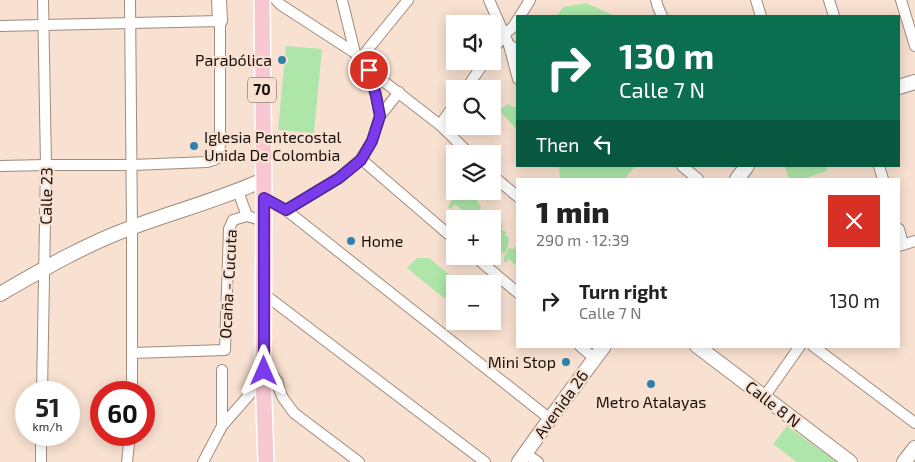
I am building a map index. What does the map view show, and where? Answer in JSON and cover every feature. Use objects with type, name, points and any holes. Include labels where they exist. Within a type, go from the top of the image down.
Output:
[{"type":"main road","name":"70","points":[[262,0],[266,462]]},
{"type":"street","name":"Calle 23","points":[[42,381],[46,165],[44,0]]},
{"type":"street","points":[[130,0],[132,381]]},
{"type":"street","points":[[0,166],[132,165],[207,162],[218,158],[220,145],[219,0]]},
{"type":"street","points":[[276,0],[358,56],[369,70],[440,125],[461,145]]},
{"type":"street","points":[[342,0],[358,56]]},
{"type":"street","points":[[358,56],[408,0]]},
{"type":"street","points":[[489,0],[513,48],[516,67]]},
{"type":"street","points":[[521,15],[530,0]]},
{"type":"street","points":[[656,0],[662,15]]},
{"type":"street","points":[[756,0],[761,15]]},
{"type":"street","points":[[829,0],[834,15]]},
{"type":"street","points":[[901,0],[915,46]]},
{"type":"street","points":[[0,26],[220,21]]},
{"type":"street","points":[[501,39],[516,23]]},
{"type":"street","points":[[369,70],[380,116]]},
{"type":"street","points":[[900,87],[915,82]]},
{"type":"street","points":[[286,210],[339,178],[361,160],[372,141],[380,116],[399,92]]},
{"type":"street","points":[[440,125],[446,117]]},
{"type":"street","points":[[361,160],[446,232]]},
{"type":"street","points":[[683,167],[697,178]]},
{"type":"street","points":[[739,178],[746,167]]},
{"type":"street","points":[[0,294],[44,268],[89,245],[132,227],[238,191],[263,180]]},
{"type":"street","points":[[501,183],[516,195]]},
{"type":"street","points":[[238,191],[247,216]]},
{"type":"street","points":[[264,198],[286,210],[550,419]]},
{"type":"street","name":"Ocaña - Cucuta","points":[[132,353],[225,350],[229,229],[233,220],[247,216],[264,221]]},
{"type":"street","points":[[901,245],[915,241]]},
{"type":"street","points":[[485,265],[516,291]]},
{"type":"street","points":[[264,294],[485,462]]},
{"type":"street","points":[[582,348],[595,359]]},
{"type":"street","name":"Avenida 26","points":[[522,457],[603,348]]},
{"type":"street","name":"Calle 8 N","points":[[699,348],[850,462]]},
{"type":"street","points":[[764,397],[799,348]]},
{"type":"street","points":[[816,348],[915,423]]},
{"type":"street","points":[[222,370],[222,426]]},
{"type":"street","points":[[203,462],[222,426],[264,374],[274,376],[283,398],[294,412],[359,462]]},
{"type":"street","points":[[40,462],[41,446]]},
{"type":"street","points":[[127,462],[129,446]]},
{"type":"street","points":[[522,457],[538,462]]},
{"type":"green space","points":[[586,3],[613,15],[558,15],[563,7]]},
{"type":"green space","points":[[286,46],[322,49],[314,133],[278,130]]},
{"type":"green space","points":[[508,104],[516,108],[516,129],[501,112],[501,109]]},
{"type":"green space","points":[[559,167],[634,167],[625,178],[560,178]]},
{"type":"green space","points":[[785,167],[826,167],[827,171],[806,178],[789,178]]},
{"type":"green space","points":[[452,200],[476,200],[481,208],[480,210],[460,210],[455,204],[451,209],[448,207]]},
{"type":"green space","points":[[501,224],[503,225],[502,230],[507,232],[505,235],[509,238],[507,252],[501,254]]},
{"type":"green space","points":[[515,246],[515,265],[509,259],[504,262],[504,256],[509,248],[513,249]]},
{"type":"green space","points":[[417,258],[429,258],[450,275],[446,275],[446,298],[444,298],[407,268]]},
{"type":"green space","points":[[787,426],[837,462],[797,462],[773,444]]},
{"type":"place","name":"Parabólica","points":[[282,60]]},
{"type":"place","name":"Iglesia Pentecostal Unida De Colombia","points":[[194,146]]},
{"type":"place","name":"Home","points":[[351,241]]},
{"type":"place","name":"Mini Stop","points":[[566,362]]},
{"type":"place","name":"Metro Atalayas","points":[[651,384]]},
{"type":"route","points":[[264,371],[264,198],[286,210],[339,178],[361,160],[372,141],[380,116],[369,70]]}]
